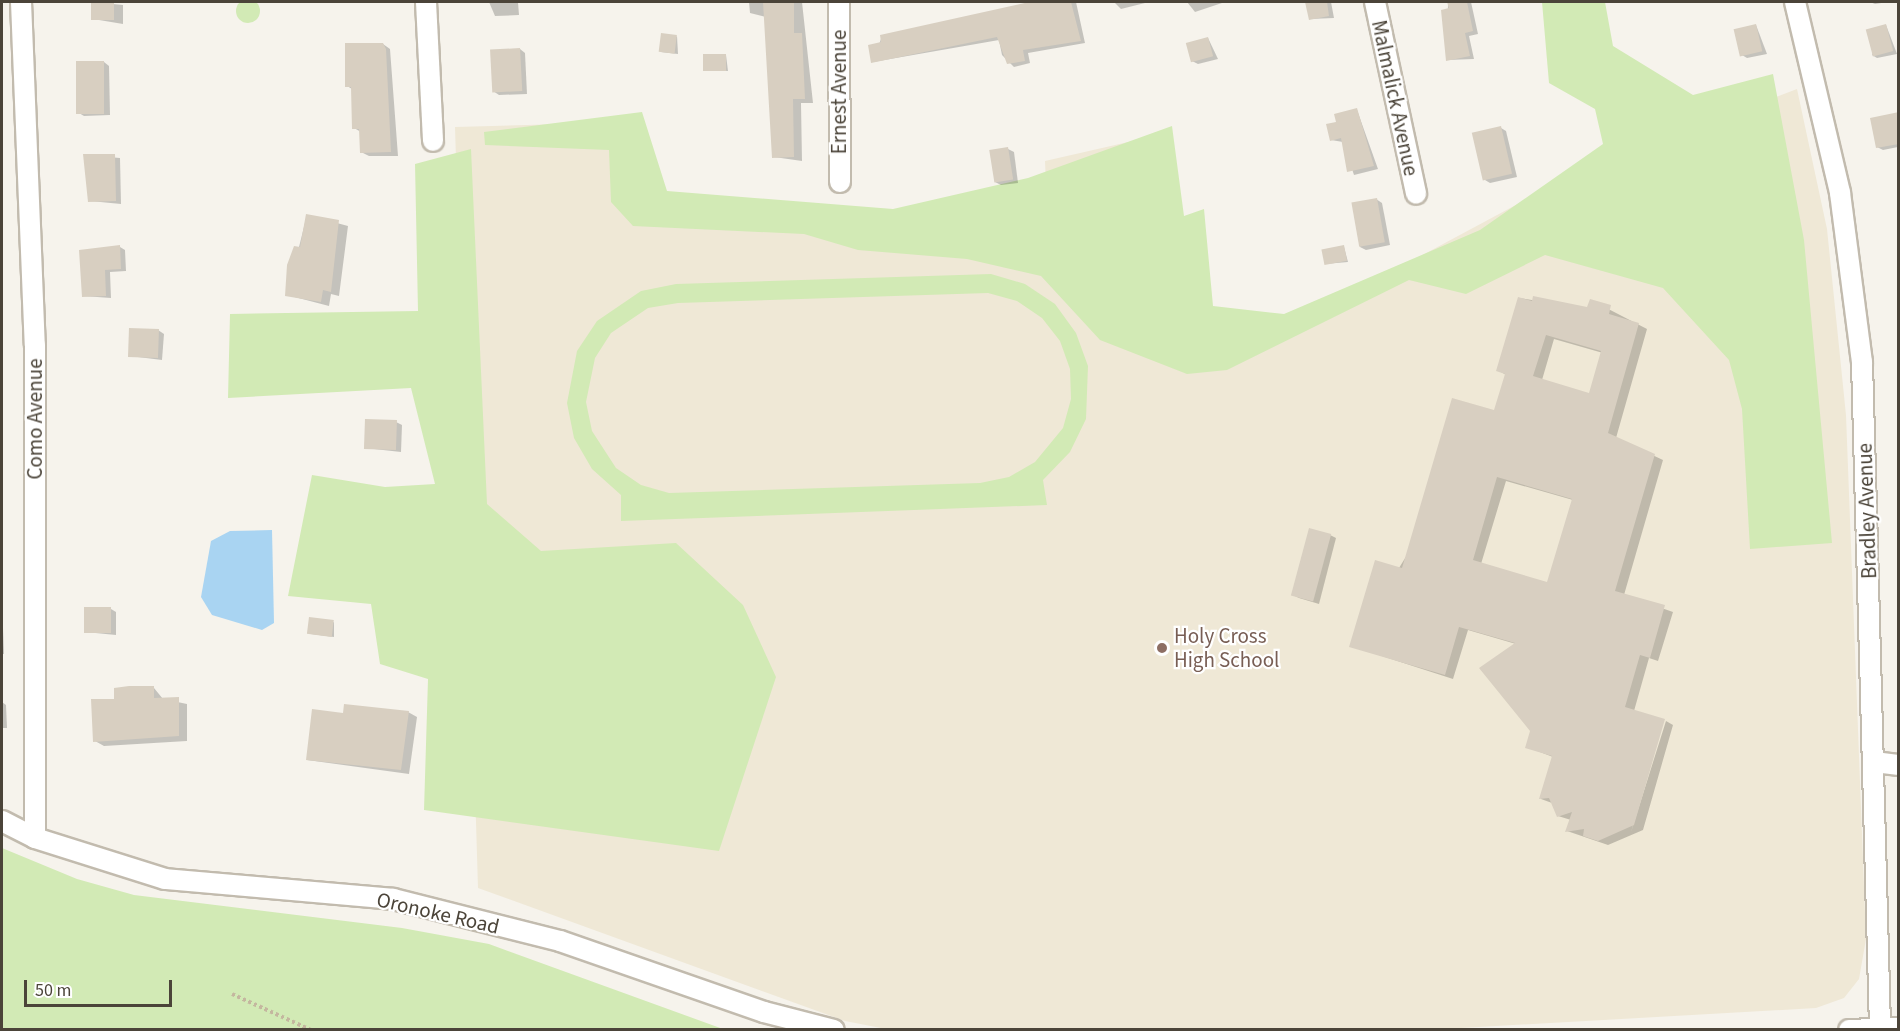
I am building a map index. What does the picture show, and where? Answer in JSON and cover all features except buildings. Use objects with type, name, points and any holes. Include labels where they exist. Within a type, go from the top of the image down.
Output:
[{"type":"street","name":"Como Avenue","points":[[21,2],[35,345],[34,838]]},
{"type":"street","points":[[426,2],[432,141]]},
{"type":"street","name":"Ernest Avenue","points":[[839,2],[840,182]]},
{"type":"street","name":"Malmalick Avenue","points":[[1375,2],[1416,194]]},
{"type":"street","name":"Bradley Avenue","points":[[1795,2],[1840,193],[1862,362],[1874,762],[1889,1028]]},
{"type":"street","points":[[1874,762],[1899,765]]},
{"type":"street","name":"Oronoke Road","points":[[2,821],[34,838],[165,879],[393,899],[560,941],[764,1012],[834,1029]]},
{"type":"street","points":[[1849,1029],[1889,1028]]},
{"type":"path","points":[[232,994],[312,1029]]},
{"type":"shaded area","name":"Holy Cross High School","points":[[1797,89],[1827,229],[1846,415],[1866,939],[1859,979],[1844,998],[1816,1008],[1444,1029],[886,1029],[845,1021],[478,888],[455,127],[637,122],[639,214],[868,225],[1046,184],[1045,161],[1159,135],[1210,369],[1568,177]]},
{"type":"green space","points":[[248,-1],[257,2],[260,11],[257,20],[248,23],[239,20],[236,11],[239,2]]},
{"type":"green space","points":[[1542,2],[1605,2],[1613,46],[1693,95],[1773,74],[1804,240],[1832,543],[1750,549],[1742,409],[1729,360],[1663,288],[1545,255],[1466,294],[1409,280],[1227,370],[1187,374],[1100,340],[1041,276],[967,259],[858,250],[804,234],[633,226],[611,202],[609,150],[485,145],[484,132],[642,112],[667,191],[893,209],[1028,178],[1172,126],[1184,216],[1204,209],[1213,306],[1284,314],[1480,230],[1603,144],[1595,109],[1549,83]]},
{"type":"green space","points":[[471,149],[487,504],[541,551],[676,543],[743,605],[776,677],[719,851],[424,810],[428,679],[380,664],[371,604],[288,596],[312,475],[385,487],[435,484],[411,388],[228,398],[230,314],[418,311],[415,164]]},
{"type":"green space","points":[[991,274],[1025,284],[1055,304],[1076,333],[1088,366],[1086,419],[1070,452],[1043,480],[1047,505],[621,521],[621,495],[592,469],[574,438],[567,403],[577,351],[597,321],[641,291],[676,284]],"holes":[[[988,293],[1017,301],[1042,318],[1060,341],[1070,369],[1071,399],[1063,428],[1035,462],[1009,477],[980,483],[669,493],[641,485],[616,468],[592,431],[586,402],[595,358],[611,333],[648,308],[678,303]]]},
{"type":"green space","points":[[2,848],[77,879],[134,895],[402,928],[489,944],[723,1029],[2,1029]]},
{"type":"water","points":[[272,530],[274,623],[262,630],[212,615],[201,597],[211,541],[230,531]]},
{"type":"place","name":"Holy Cross High School","points":[[1162,648]]}]
